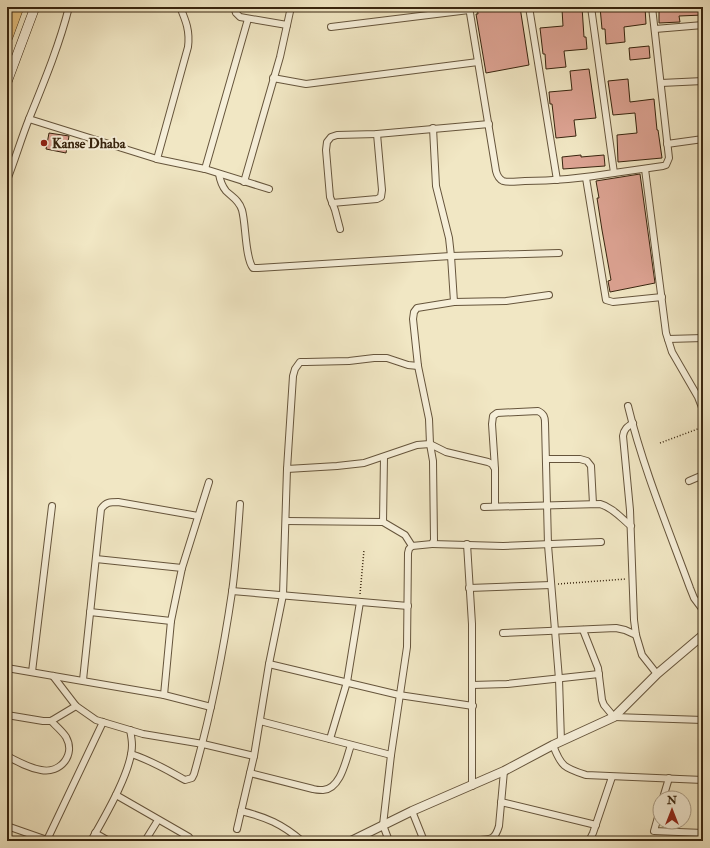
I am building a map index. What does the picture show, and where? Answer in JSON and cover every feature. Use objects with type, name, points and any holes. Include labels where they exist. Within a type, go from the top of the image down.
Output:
[{"type":"highway","points":[[8,35],[18,7]]},
{"type":"main road","points":[[7,82],[35,7]]},
{"type":"street","points":[[7,180],[62,35],[70,7]]},
{"type":"street","points":[[157,159],[190,35],[188,25],[180,7]]},
{"type":"street","points":[[234,7],[236,13],[240,17],[287,25]]},
{"type":"street","points":[[244,182],[274,78],[291,7]]},
{"type":"street","points":[[529,7],[557,180]]},
{"type":"street","points":[[591,7],[614,173]]},
{"type":"street","points":[[331,27],[469,9],[498,178],[503,181],[513,182],[557,180],[586,178],[666,165],[669,158],[652,7]]},
{"type":"street","points":[[205,170],[248,18]]},
{"type":"street","points":[[655,29],[703,25]]},
{"type":"street","points":[[274,78],[306,84],[478,62]]},
{"type":"street","points":[[661,83],[703,81]]},
{"type":"street","points":[[29,119],[157,159],[205,170],[269,189]]},
{"type":"street","points":[[340,229],[337,214],[330,197],[326,150],[327,142],[331,137],[337,135],[376,134],[489,124]]},
{"type":"street","points":[[433,128],[436,186],[449,238],[454,302]]},
{"type":"street","points":[[332,203],[377,199],[381,197],[382,190],[376,134]]},
{"type":"street","points":[[667,144],[703,139]]},
{"type":"street","points":[[645,169],[668,339],[672,352],[700,396],[703,410]]},
{"type":"street","points":[[219,174],[225,190],[237,200],[242,208],[249,260],[253,268],[451,256],[559,252]]},
{"type":"street","points":[[586,178],[606,300],[613,302],[662,297]]},
{"type":"street","points":[[432,544],[434,535],[433,461],[430,444],[429,419],[418,366],[413,319],[414,312],[417,308],[423,306],[454,302],[506,301],[549,295]]},
{"type":"street","points":[[668,339],[703,338]]},
{"type":"street","points":[[237,829],[254,756],[269,664],[283,595],[287,469],[293,376],[295,369],[300,362],[349,361],[374,358],[387,358],[408,365],[418,366]]},
{"type":"street","points":[[628,406],[654,490],[690,588],[694,598],[703,610]]},
{"type":"street","points":[[495,506],[493,416],[497,413],[538,411],[545,417],[548,545],[550,585],[559,680],[561,742]]},
{"type":"street","points":[[633,423],[626,427],[623,436],[630,526],[634,620],[636,635],[642,655],[657,674]]},
{"type":"street","points":[[287,469],[337,466],[364,462],[384,457],[417,445],[430,444],[446,452],[488,462],[495,468]]},
{"type":"street","points":[[383,522],[384,457]]},
{"type":"street","points":[[546,459],[580,459],[588,461],[591,466],[594,504]]},
{"type":"street","points":[[689,481],[703,476]]},
{"type":"street","points":[[164,695],[171,621],[182,568],[208,482]]},
{"type":"street","points":[[84,680],[101,509],[105,504],[110,502],[118,502],[198,516]]},
{"type":"street","points":[[131,754],[144,758],[185,780],[192,778],[194,774],[211,707],[232,591],[240,504]]},
{"type":"street","points":[[484,507],[594,504],[607,505],[630,526]]},
{"type":"street","points":[[32,672],[52,506]]},
{"type":"street","points":[[286,521],[383,522],[405,535],[412,546]]},
{"type":"street","points":[[389,841],[383,825],[399,694],[407,647],[409,549],[412,546],[432,544],[503,546],[601,542]]},
{"type":"street","points":[[467,544],[472,624],[472,786]]},
{"type":"street","points":[[96,559],[182,568]]},
{"type":"street","points":[[469,588],[550,585]]},
{"type":"street","points":[[232,591],[408,606]]},
{"type":"street","points":[[330,739],[347,682],[360,602]]},
{"type":"street","points":[[90,612],[171,621]]},
{"type":"street","points":[[503,633],[554,632],[616,628],[636,635]]},
{"type":"street","points":[[583,630],[598,668],[602,700],[604,705],[614,717],[703,720]]},
{"type":"street","points":[[351,841],[412,811],[504,771],[553,745],[614,717],[657,674],[703,635]]},
{"type":"street","points":[[269,664],[399,694],[473,706]]},
{"type":"street","points":[[7,668],[84,680],[164,695],[211,707]]},
{"type":"street","points":[[472,685],[559,680],[599,674]]},
{"type":"street","points":[[53,676],[76,706],[96,720],[143,734],[202,744],[254,756]]},
{"type":"street","points":[[7,715],[52,721],[76,706]]},
{"type":"street","points":[[7,756],[30,768],[43,771],[58,769],[67,761],[69,749],[66,738],[52,721]]},
{"type":"street","points":[[260,721],[391,755]]},
{"type":"street","points":[[7,826],[49,840],[103,722]]},
{"type":"street","points":[[91,841],[116,795],[126,771],[132,745],[130,730]]},
{"type":"street","points":[[250,773],[313,789],[324,790],[334,786],[339,779],[351,745]]},
{"type":"street","points":[[553,745],[558,759],[563,765],[586,775],[703,780]]},
{"type":"street","points":[[474,841],[492,839],[496,834],[499,826],[504,771]]},
{"type":"street","points":[[589,841],[596,825],[612,776]]},
{"type":"street","points":[[666,790],[669,778]]},
{"type":"street","points":[[116,795],[189,837],[191,841]]},
{"type":"street","points":[[501,802],[596,825]]},
{"type":"street","points":[[241,811],[261,816],[278,823],[302,841]]},
{"type":"street","points":[[412,811],[424,841]]},
{"type":"street","points":[[145,841],[158,820]]},
{"type":"street","points":[[654,830],[703,833]]},
{"type":"street","points":[[95,833],[109,841]]},
{"type":"path","points":[[660,443],[703,427]]},
{"type":"path","points":[[360,602],[364,550]]},
{"type":"path","points":[[550,585],[633,578]]},
{"type":"building","points":[[477,7],[520,7],[529,65],[486,73],[476,14],[478,14]]},
{"type":"building","points":[[582,7],[584,37],[586,37],[587,49],[564,51],[566,67],[546,69],[540,28],[563,26],[562,9]]},
{"type":"building","points":[[600,7],[645,7],[646,24],[624,27],[625,42],[606,44],[605,29],[602,29]]},
{"type":"building","points":[[682,7],[702,7],[703,15],[679,16],[680,22],[659,23],[659,11],[682,10]]},
{"type":"building","points":[[649,46],[650,58],[630,60],[629,48]]},
{"type":"building","points":[[589,69],[596,118],[574,120],[576,136],[556,138],[549,92],[572,90],[570,71]]},
{"type":"building","points":[[628,79],[630,102],[654,99],[662,158],[618,162],[617,135],[637,133],[635,113],[613,115],[608,81]]},
{"type":"building","points":[[49,133],[69,136],[66,153],[46,149]]},
{"type":"building","points":[[581,155],[581,157],[604,155],[605,166],[563,169],[562,157]]},
{"type":"building","points":[[640,174],[655,283],[610,292],[608,281],[611,280],[597,198],[599,198],[596,181]]},
{"type":"place","name":"Kanse Dhaba","points":[[44,143]]}]
